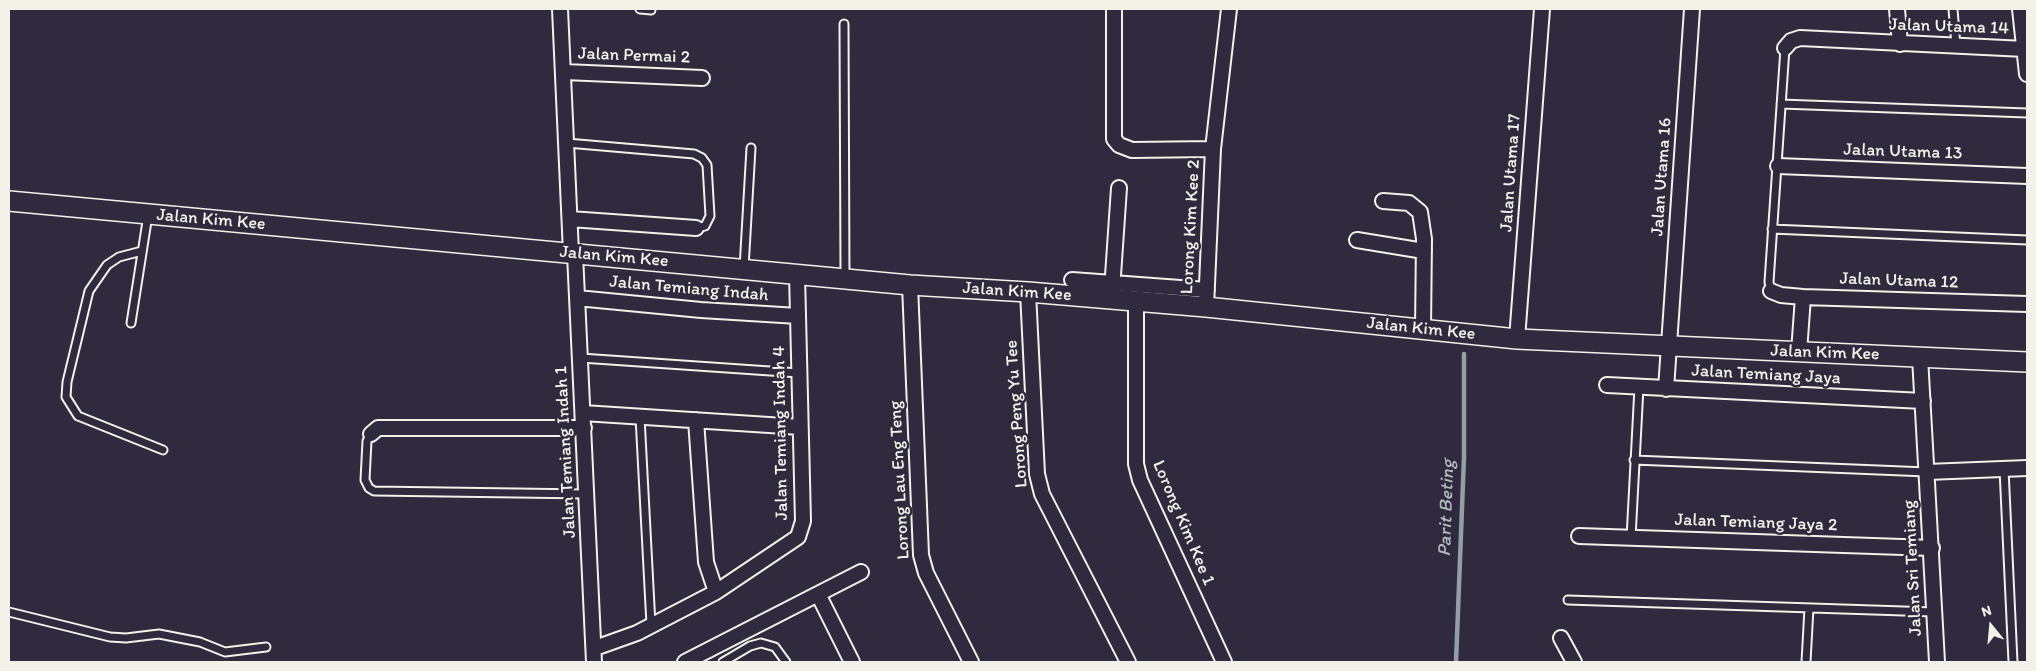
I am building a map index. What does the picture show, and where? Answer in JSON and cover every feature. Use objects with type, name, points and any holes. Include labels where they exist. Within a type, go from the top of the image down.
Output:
[{"type":"street","name":"Jalan Temiang Indah 1","points":[[560,9],[565,72],[570,219],[577,298],[595,655]]},
{"type":"street","name":"Lorong Kim Kee 2","points":[[1114,9],[1114,139],[1119,145],[1132,150],[1213,149]]},
{"type":"street","name":"Lorong Kim Kee 2","points":[[1206,298],[1213,149],[1229,9]]},
{"type":"street","name":"Jalan Utama 17","points":[[1517,339],[1542,9]]},
{"type":"street","name":"Jalan Utama 16","points":[[1666,388],[1692,9]]},
{"type":"street","points":[[1897,9],[1900,44]]},
{"type":"street","points":[[2020,9],[2027,74]]},
{"type":"street","name":"Jalan Utama 14","points":[[1785,48],[1791,41],[1800,38],[2025,49]]},
{"type":"street","name":"Jalan Permai 2","points":[[565,72],[702,78]]},
{"type":"street","name":"Jalan Utama 13","points":[[1778,166],[2027,176]]},
{"type":"street","points":[[1112,290],[1119,188]]},
{"type":"street","name":"Jalan Kim Kee","points":[[9,201],[910,285],[1028,292],[1112,290],[1136,301],[1206,298],[1423,330],[1517,339],[2027,362]]},
{"type":"street","points":[[1383,201],[1409,204],[1420,212],[1424,251],[1423,330]]},
{"type":"street","points":[[570,219],[696,228]]},
{"type":"street","points":[[1357,240],[1424,251]]},
{"type":"street","name":"Jalan Temiang Indah 4","points":[[595,655],[716,592],[791,544],[802,530],[803,480],[800,427],[798,274]]},
{"type":"street","points":[[1072,280],[1112,290],[1206,298]]},
{"type":"street","name":"Lorong Lau Eng Teng","points":[[910,285],[921,555],[926,573],[972,662]]},
{"type":"street","name":"Jalan Utama 12","points":[[1771,291],[1781,295],[1803,297],[2027,304]]},
{"type":"street","name":"Lorong Peng Yu Tee","points":[[1028,292],[1037,474],[1042,494],[1128,662]]},
{"type":"street","points":[[1799,352],[1803,297]]},
{"type":"street","name":"Jalan Temiang Indah","points":[[577,298],[701,310],[798,316]]},
{"type":"street","name":"Lorong Kim Kee 1","points":[[1136,301],[1136,464],[1140,480],[1224,662]]},
{"type":"street","name":"Jalan Sri Temiang","points":[[1920,357],[1937,662]]},
{"type":"street","name":"Jalan Temiang Jaya","points":[[1607,386],[1923,401]]},
{"type":"street","points":[[583,413],[800,427]]},
{"type":"street","points":[[696,420],[706,562],[716,592]]},
{"type":"street","points":[[371,434],[378,428],[584,428]]},
{"type":"street","points":[[1927,472],[2027,468]]},
{"type":"street","name":"Jalan Temiang Jaya 2","points":[[1579,536],[1932,548]]},
{"type":"street","points":[[685,662],[861,572]]},
{"type":"street","points":[[818,594],[852,662]]},
{"type":"street","points":[[1561,638],[1574,662]]},
{"type":"lane","points":[[640,9],[651,10]]},
{"type":"lane","points":[[1953,9],[1956,46]]},
{"type":"lane","points":[[844,24],[845,278]]},
{"type":"lane","points":[[1771,291],[1769,282],[1772,229],[1785,48]]},
{"type":"lane","points":[[1781,104],[2027,113]]},
{"type":"lane","points":[[567,143],[694,154],[702,158],[707,165],[710,216],[705,226],[696,228]]},
{"type":"lane","points":[[744,269],[751,148]]},
{"type":"lane","points":[[131,323],[148,215]]},
{"type":"lane","points":[[1772,229],[2027,240]]},
{"type":"lane","points":[[142,250],[119,257],[107,265],[88,291],[67,382],[66,397],[78,416],[163,450]]},
{"type":"lane","points":[[580,358],[799,373]]},
{"type":"lane","points":[[1631,538],[1638,387]]},
{"type":"lane","points":[[640,417],[651,625]]},
{"type":"lane","points":[[371,434],[367,441],[365,480],[369,488],[374,491],[587,494]]},
{"type":"lane","points":[[1634,460],[1927,472]]},
{"type":"lane","points":[[2004,469],[2013,662]]},
{"type":"lane","points":[[1568,600],[1934,612]]},
{"type":"lane","points":[[1806,662],[1809,608]]},
{"type":"lane","points":[[9,612],[110,637],[126,638],[158,634],[200,642],[225,652],[266,647]]},
{"type":"lane","points":[[723,662],[750,646],[760,643],[775,647],[786,662]]},
{"type":"waterway","name":"Parit Beting","points":[[1456,662],[1464,457],[1464,354]]}]
